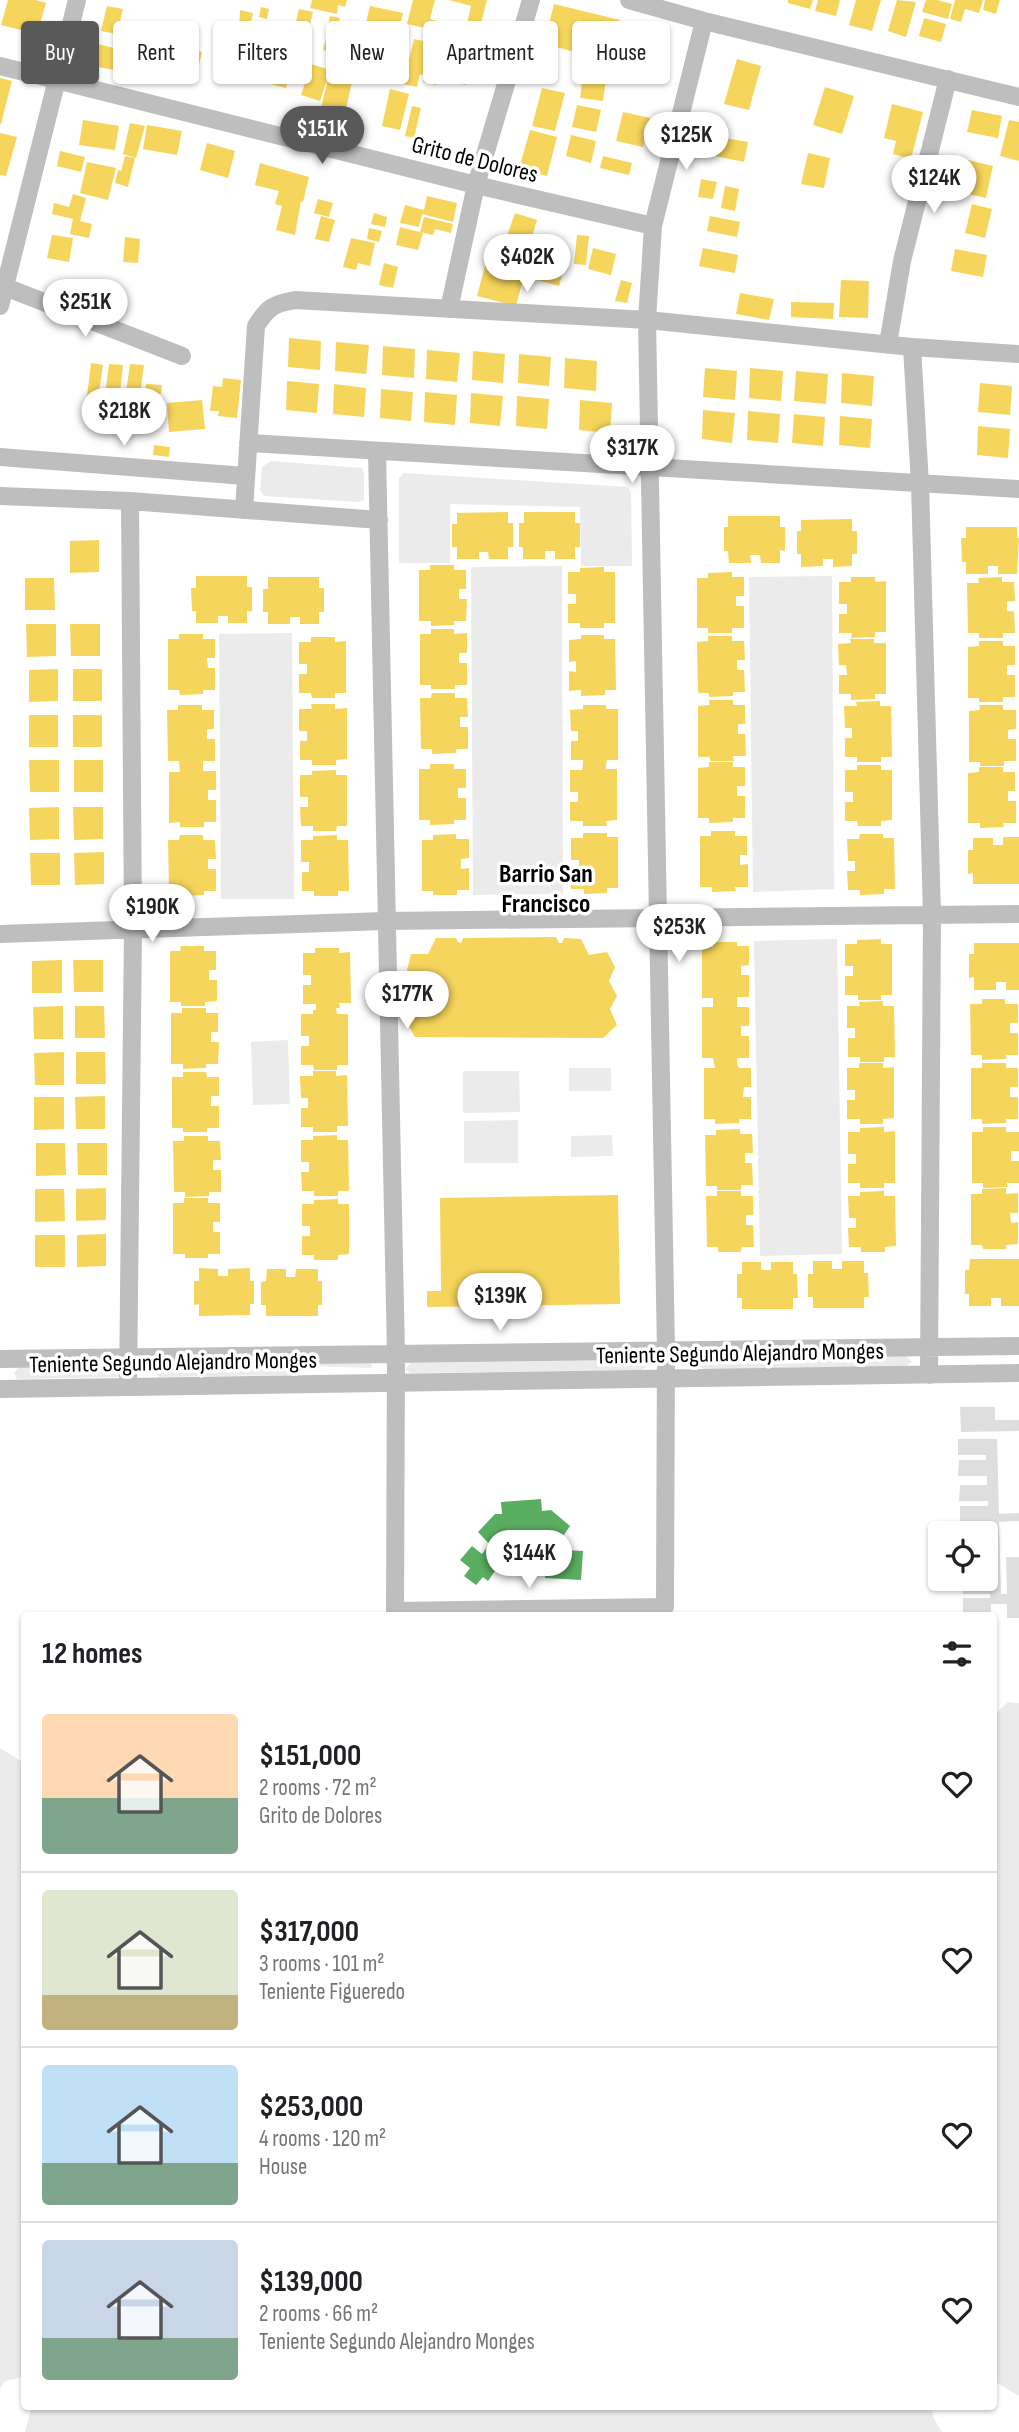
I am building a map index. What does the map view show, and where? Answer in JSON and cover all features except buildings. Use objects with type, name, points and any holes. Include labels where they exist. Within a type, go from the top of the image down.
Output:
[{"type":"street","points":[[72,21],[77,0]]},
{"type":"street","points":[[449,309],[476,185],[530,0]]},
{"type":"street","points":[[629,0],[704,21],[1019,97]]},
{"type":"street","points":[[377,451],[396,1354],[395,1611],[665,1607],[666,1350],[647,320],[653,226],[704,21]]},
{"type":"street","name":"Grito de Dolores","points":[[0,66],[21,71]]},
{"type":"street","points":[[887,344],[902,261],[948,79]]},
{"type":"street","points":[[0,306],[2,285],[57,84]]},
{"type":"street","name":"Grito de Dolores","points":[[74,84],[476,185],[653,226]]},
{"type":"street","points":[[2,285],[182,356]]},
{"type":"street","points":[[244,510],[256,326],[267,309],[279,303],[295,300],[647,320],[912,347],[1019,354]]},
{"type":"street","points":[[912,347],[920,484],[932,915],[929,1375]]},
{"type":"street","points":[[248,443],[1019,489]]},
{"type":"street","points":[[0,457],[245,476]]},
{"type":"street","points":[[0,496],[130,501],[379,520]]},
{"type":"street","points":[[128,1387],[133,929],[130,501]]},
{"type":"street","points":[[0,934],[385,921],[1019,914]]},
{"type":"street","name":"Teniente Segundo Alejandro Monges","points":[[0,1359],[1019,1346]]},
{"type":"street","name":"Teniente Segundo Alejandro Monges","points":[[0,1389],[1019,1373]]},
{"type":"shaded area","points":[[271,461],[362,468],[364,500],[358,502],[264,496],[260,490],[262,467]]},
{"type":"shaded area","points":[[404,473],[627,487],[631,492],[632,566],[581,566],[580,507],[450,504],[450,563],[399,563],[399,478]]},
{"type":"shaded area","points":[[562,566],[563,894],[473,895],[471,567]]},
{"type":"shaded area","points":[[832,576],[834,889],[753,892],[749,577]]},
{"type":"shaded area","points":[[292,633],[294,899],[221,899],[219,634]]},
{"type":"shaded area","points":[[837,939],[842,1254],[760,1256],[754,941]]},
{"type":"shaded area","points":[[288,1040],[290,1104],[253,1105],[251,1042]]},
{"type":"shaded area","points":[[569,1068],[611,1068],[611,1091],[569,1091]]},
{"type":"shaded area","points":[[463,1071],[519,1071],[520,1112],[463,1113]]},
{"type":"shaded area","points":[[518,1120],[518,1163],[464,1163],[464,1121]]},
{"type":"shaded area","points":[[612,1135],[613,1156],[571,1157],[571,1136]]},
{"type":"shaded area","points":[[906,1356],[912,1362],[906,1366],[704,1370],[700,1365],[705,1359]]},
{"type":"shaded area","points":[[643,1360],[647,1366],[642,1370],[410,1373],[405,1369],[411,1363]]},
{"type":"shaded area","points":[[370,1363],[373,1366],[370,1368],[312,1366],[286,1375],[159,1377],[154,1372],[160,1365]]},
{"type":"shaded area","points":[[117,1366],[118,1377],[17,1379],[14,1373],[19,1367]]},
{"type":"shaded area","points":[[1008,1702],[1019,1703],[1019,2396],[997,2383],[997,1712]]},
{"type":"shaded area","points":[[0,1748],[21,1761],[21,2378],[5,2381],[0,2388]]},
{"type":"shaded area","points":[[31,2410],[932,2410],[942,2432],[25,2432]]},
{"type":"district","name":"Barrio San Francisco","points":[[546,888]]}]
